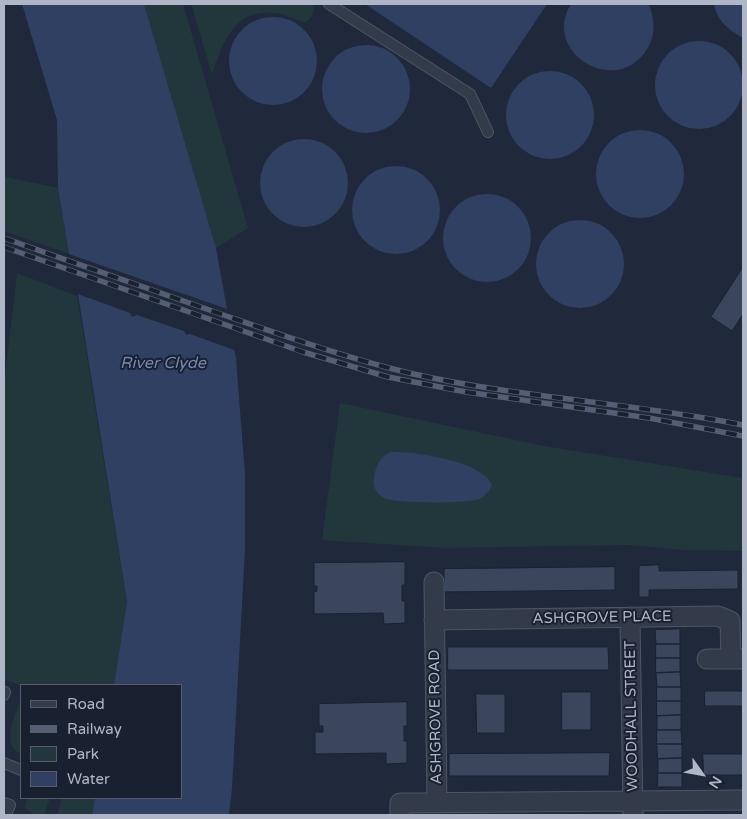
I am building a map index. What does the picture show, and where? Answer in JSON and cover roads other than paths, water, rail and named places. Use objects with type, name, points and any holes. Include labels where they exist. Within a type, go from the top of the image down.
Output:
[{"type":"street","name":"ASHGROVE ROAD","points":[[400,815],[400,803],[437,803],[434,582]]},
{"type":"street","name":"WOODHALL STREET","points":[[630,617],[633,809]]},
{"type":"street","name":"ASHGROVE PLACE","points":[[434,620],[723,617],[730,621],[737,659],[707,659]]},
{"type":"street","points":[[437,803],[633,809],[743,800]]},
{"type":"lane","points":[[328,4],[470,94],[488,132]]},
{"type":"lane","points":[[4,763],[20,770]]},
{"type":"lane","points":[[4,803],[10,805],[6,815]]},
{"type":"water","name":"River Clyde","points":[[22,4],[144,4],[216,248],[236,359],[245,475],[245,548],[229,815],[92,815],[95,799],[182,799],[182,684],[114,684],[127,602],[77,288],[69,254],[58,188],[57,120]]},
{"type":"water","points":[[365,4],[547,4],[491,88]]},
{"type":"water","points":[[571,4],[648,4],[652,12],[653,22],[651,41],[639,59],[623,69],[606,70],[589,65],[575,54],[566,40],[564,23]]},
{"type":"water","points":[[714,4],[743,4],[743,38],[724,24]]},
{"type":"water","points":[[264,17],[282,17],[298,24],[310,36],[317,52],[317,70],[310,86],[298,98],[282,105],[264,105],[248,98],[236,86],[229,70],[229,52],[236,36],[248,24]]},
{"type":"water","points":[[690,41],[708,41],[724,48],[736,60],[743,76],[743,94],[736,110],[724,122],[708,129],[690,129],[674,122],[662,110],[655,94],[655,76],[662,60],[674,48]]},
{"type":"water","points":[[357,45],[375,45],[391,52],[403,64],[410,80],[410,98],[403,114],[391,126],[375,133],[357,133],[341,126],[329,114],[322,98],[322,80],[329,64],[341,52]]},
{"type":"water","points":[[541,71],[559,71],[575,78],[587,90],[594,106],[594,124],[587,140],[575,152],[559,159],[541,159],[525,152],[513,140],[506,124],[506,106],[513,90],[525,78]]},
{"type":"water","points":[[631,130],[649,130],[665,137],[677,149],[684,165],[684,183],[677,199],[665,211],[649,218],[631,218],[615,211],[603,199],[596,183],[596,165],[603,149],[615,137]]},
{"type":"water","points":[[295,139],[313,139],[329,146],[341,158],[348,174],[348,192],[341,208],[329,220],[313,227],[295,227],[279,220],[267,208],[260,192],[260,174],[267,158],[279,146]]},
{"type":"water","points":[[387,166],[405,166],[421,173],[433,185],[440,201],[440,219],[433,235],[421,247],[405,254],[387,254],[371,247],[359,235],[352,219],[352,201],[359,185],[371,173]]},
{"type":"water","points":[[478,194],[496,194],[512,201],[524,213],[531,229],[531,247],[524,263],[512,275],[496,282],[478,282],[462,275],[450,263],[443,247],[443,229],[450,213],[462,201]]},
{"type":"water","points":[[571,220],[589,220],[605,227],[617,239],[624,255],[624,273],[617,289],[605,301],[589,308],[571,308],[555,301],[543,289],[536,273],[536,255],[543,239],[555,227]]},
{"type":"water","points":[[390,452],[415,453],[447,459],[476,470],[486,477],[492,485],[484,496],[469,501],[415,502],[384,498],[376,490],[374,476],[380,460]]},
{"type":"railway","points":[[4,238],[287,337],[409,373],[492,389],[702,417],[743,425]]},
{"type":"railway","points":[[4,247],[303,352],[388,377],[466,392],[649,418],[743,436]]}]
